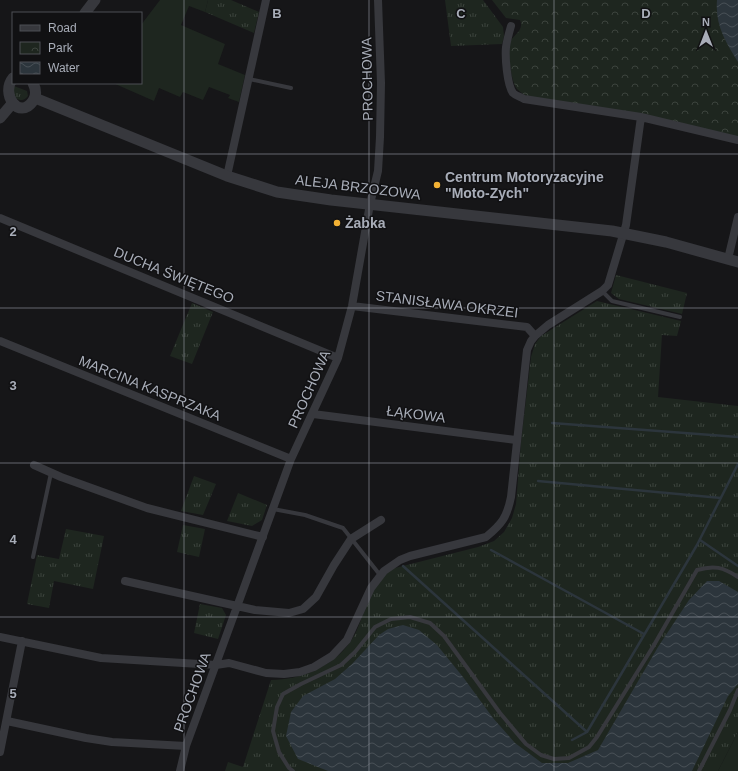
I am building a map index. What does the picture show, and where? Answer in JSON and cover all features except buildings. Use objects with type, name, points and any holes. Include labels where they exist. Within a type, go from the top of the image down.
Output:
[{"type":"street","points":[[86,12],[95,0]]},
{"type":"street","points":[[227,176],[266,0]]},
{"type":"street","name":"PROCHOWA","points":[[180,771],[186,746],[291,459],[338,358],[352,306],[370,204],[378,171],[381,83],[378,0]]},
{"type":"street","points":[[511,26],[506,47],[507,69],[510,86],[513,93],[524,99],[641,117],[738,140]]},
{"type":"street","points":[[7,81],[5,94],[7,100],[17,107],[26,107],[35,98],[36,90],[33,84]]},
{"type":"street","name":"ALEJA BRZOZOWA","points":[[35,98],[259,188],[295,196],[582,226],[624,233],[733,261]]},
{"type":"street","points":[[0,118],[11,104]]},
{"type":"street","points":[[0,637],[101,658],[216,665],[229,664],[266,673],[284,674],[300,672],[322,663],[332,656],[347,640],[365,598],[380,575],[400,560],[486,536],[496,529],[502,522],[509,507],[527,350],[531,340],[548,325],[602,291],[608,285],[626,225],[641,117]]},
{"type":"street","points":[[733,261],[738,217]]},
{"type":"street","name":"DUCHA ŚWIĘTEGO","points":[[0,218],[338,358]]},
{"type":"street","name":"STANISŁAWA OKRZEI","points":[[352,306],[527,327],[535,336]]},
{"type":"street","name":"MARCINA KASPRZAKA","points":[[0,341],[291,459]]},
{"type":"street","name":"ŁĄKOWA","points":[[313,414],[516,440]]},
{"type":"street","points":[[34,465],[51,473],[147,508],[263,537]]},
{"type":"street","points":[[125,581],[237,606],[278,613],[289,613],[303,609],[316,597],[351,539],[381,520]]},
{"type":"street","points":[[0,752],[22,641]]},
{"type":"street","points":[[7,721],[112,742],[186,746]]},
{"type":"lane","points":[[249,79],[291,88]]},
{"type":"lane","points":[[602,291],[612,301],[680,317]]},
{"type":"lane","points":[[33,558],[51,473]]},
{"type":"lane","points":[[273,509],[305,516],[343,528],[380,575]]},
{"type":"lane","points":[[294,771],[289,768],[278,752],[273,731],[277,707],[283,694],[341,665],[355,652],[375,627],[391,619],[410,617],[430,623],[444,636],[500,713],[526,744],[541,755],[554,759],[570,758],[589,747],[597,737],[654,645],[697,570],[708,566],[727,569],[738,577]]},
{"type":"lane","points":[[322,663],[327,672]]},
{"type":"lane","points":[[699,771],[730,710],[738,690]]},
{"type":"green space","points":[[160,0],[208,0],[205,12],[189,6],[181,25],[225,44],[218,64],[245,75],[239,102],[228,98],[230,95],[209,87],[203,100],[183,92],[180,97],[159,88],[154,101],[115,84],[142,84],[142,24]]},
{"type":"green space","points":[[208,0],[231,0],[259,12],[254,33],[205,12]]},
{"type":"green space","points":[[445,0],[483,0],[503,27],[504,36],[502,44],[451,46]]},
{"type":"green space","points":[[492,0],[738,0],[738,137],[527,96],[517,89],[510,68],[509,45],[521,28],[520,20],[506,18]]},
{"type":"green space","points":[[14,86],[27,91],[28,96],[22,100],[15,98],[12,91]]},
{"type":"green space","points":[[616,275],[687,293],[682,314],[619,299],[611,293]]},
{"type":"green space","points":[[597,301],[681,321],[677,336],[662,335],[658,397],[738,406],[738,732],[718,771],[225,771],[228,762],[243,767],[271,680],[305,674],[316,670],[336,658],[351,641],[356,632],[372,592],[391,569],[478,547],[494,541],[504,532],[512,518],[516,504],[521,442],[531,357],[535,344],[541,336]]},
{"type":"green space","points":[[192,303],[213,312],[192,364],[170,356]]},
{"type":"green space","points":[[194,476],[216,484],[203,515],[181,511]]},
{"type":"green space","points":[[238,493],[267,505],[262,520],[252,526],[227,521]]},
{"type":"green space","points":[[183,525],[205,529],[199,557],[177,552]]},
{"type":"green space","points":[[66,529],[104,536],[93,589],[54,581],[49,608],[27,604],[37,555],[59,559]]},
{"type":"green space","points":[[200,604],[222,608],[226,615],[218,639],[194,633]]},
{"type":"green space","points":[[738,732],[738,771],[718,771]]},
{"type":"water","points":[[717,0],[738,0],[738,62],[725,40],[719,25]]},
{"type":"water","points":[[707,581],[719,581],[738,592],[738,684],[728,696],[692,771],[328,771],[298,759],[286,736],[291,712],[303,696],[335,679],[352,664],[379,635],[388,629],[403,625],[419,630],[437,645],[493,718],[515,743],[542,763],[568,763],[598,750],[658,647],[689,600]]},
{"type":"waterway","points":[[552,423],[738,437]]},
{"type":"waterway","points":[[572,740],[587,732],[697,545],[738,464]]},
{"type":"waterway","points":[[538,481],[721,498]]},
{"type":"waterway","points":[[700,540],[738,566]]},
{"type":"waterway","points":[[491,550],[644,634]]},
{"type":"waterway","points":[[403,566],[587,732]]},
{"type":"place","name":"Centrum Motoryzacyjne \"Moto-Zych\"","points":[[437,185]]},
{"type":"place","name":"Żabka","points":[[337,223]]}]
